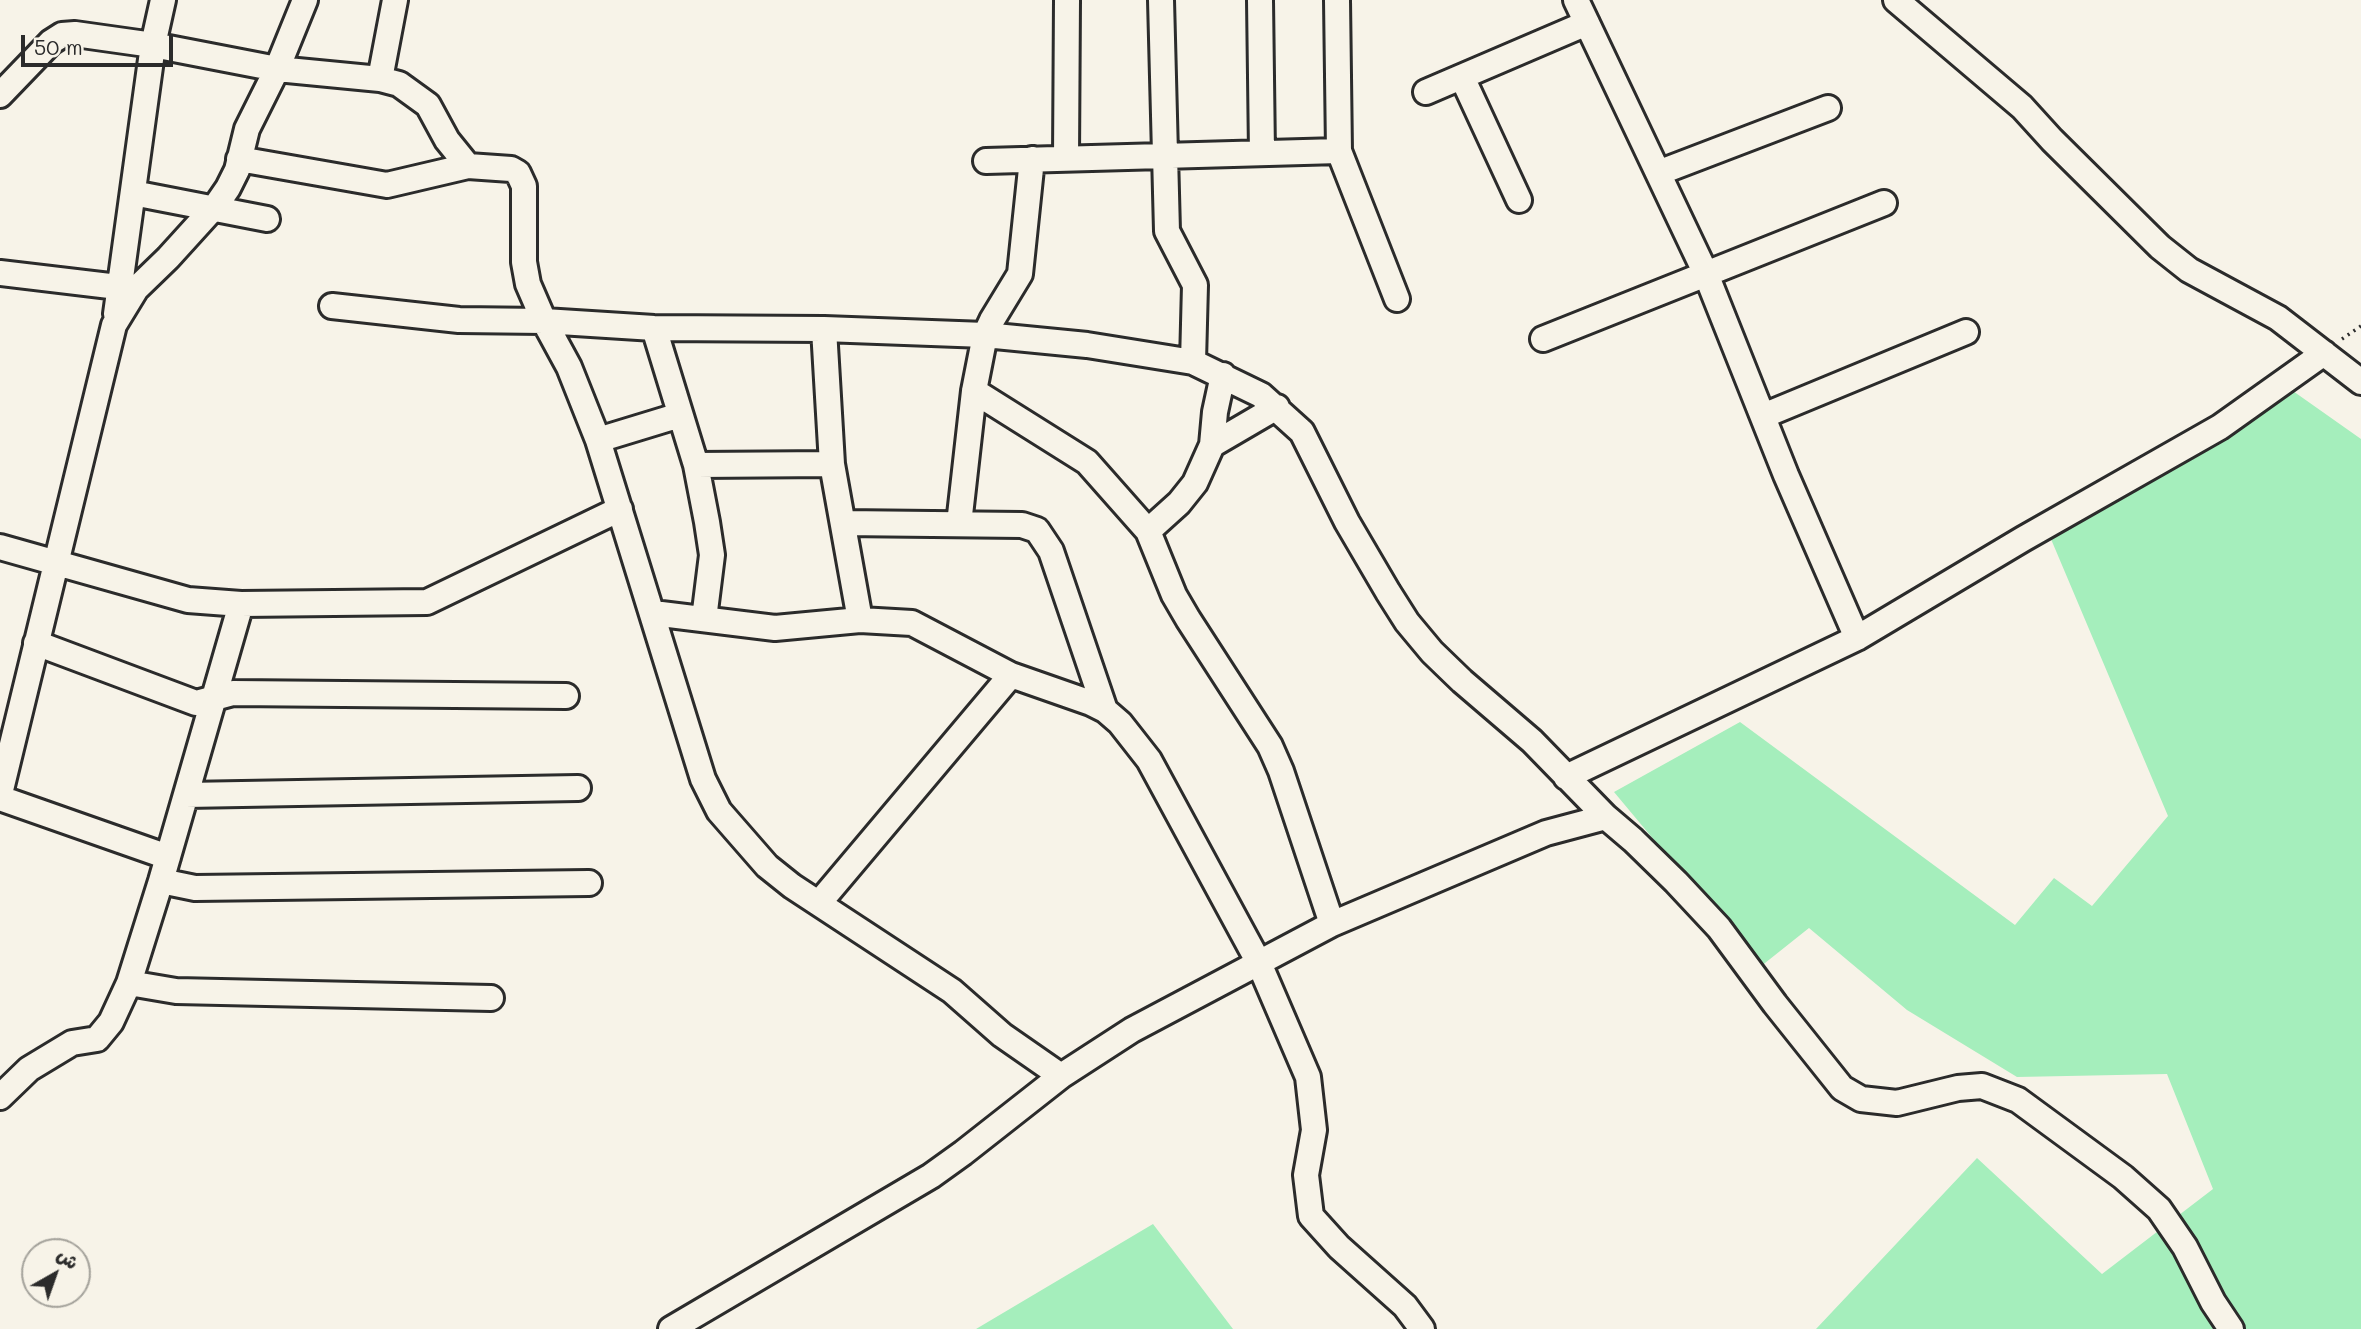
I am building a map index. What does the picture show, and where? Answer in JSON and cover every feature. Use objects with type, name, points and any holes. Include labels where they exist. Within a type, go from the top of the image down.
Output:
[{"type":"street","points":[[163,0],[153,46],[133,193],[128,288],[114,325],[0,796],[168,857]]},
{"type":"street","points":[[0,274],[128,288],[168,258],[213,209],[228,188],[252,117],[277,69],[305,0]]},
{"type":"street","points":[[380,79],[395,0]]},
{"type":"street","points":[[1066,158],[1067,0]]},
{"type":"street","points":[[1161,0],[1167,231],[1195,285],[1193,362]]},
{"type":"street","points":[[1260,0],[1262,153]]},
{"type":"street","points":[[1337,0],[1339,150],[1397,299]]},
{"type":"street","points":[[1576,0],[1706,274],[1857,638]]},
{"type":"street","points":[[1896,0],[2022,107],[2160,247],[2189,270],[2278,318],[2361,382]]},
{"type":"street","points":[[1426,92],[1587,23]]},
{"type":"street","points":[[0,96],[37,55],[62,35],[75,34],[277,69],[380,79],[399,84],[428,105],[447,140],[468,166]]},
{"type":"street","points":[[1462,77],[1519,200]]},
{"type":"street","points":[[1658,173],[1828,108]]},
{"type":"street","points":[[986,161],[1339,150]]},
{"type":"street","points":[[239,159],[387,185],[468,166],[511,169],[518,173],[524,186],[524,262],[528,284],[569,367],[598,440],[704,779],[719,811],[767,866],[818,903],[952,991],[1002,1035],[1061,1076]]},
{"type":"street","points":[[959,524],[974,391],[985,335],[1020,274],[1032,159]]},
{"type":"street","points":[[133,193],[267,219]]},
{"type":"street","points":[[1543,339],[1884,203]]},
{"type":"street","points":[[332,306],[458,320],[544,321],[654,328],[824,329],[985,335],[1087,345],[1193,362],[1261,395],[1302,432],[1347,522],[1407,622],[1432,652],[1532,741],[1719,928],[1842,1088],[1861,1099],[1897,1103],[1958,1088],[1982,1087],[2018,1100],[2123,1177],[2159,1209],[2185,1247],[2213,1302],[2231,1329]]},
{"type":"street","points":[[654,328],[696,465],[712,555],[705,619]]},
{"type":"street","points":[[824,329],[832,464],[860,621]]},
{"type":"street","points":[[1763,416],[1966,332]]},
{"type":"street","points":[[1566,777],[1857,638],[2023,539],[2220,427],[2324,353]]},
{"type":"street","points":[[1148,531],[1180,502],[1195,483],[1212,445],[1215,412],[1223,375]]},
{"type":"street","points":[[974,391],[1087,463],[1148,531],[1174,595],[1270,746],[1281,771],[1332,923]]},
{"type":"street","points":[[1212,445],[1277,407]]},
{"type":"street","points":[[598,440],[680,415]]},
{"type":"street","points":[[696,465],[832,464]]},
{"type":"street","points":[[0,547],[188,600],[241,604],[427,602],[620,509]]},
{"type":"street","points":[[843,523],[1031,526],[1043,537],[1051,551],[1105,710]]},
{"type":"street","points":[[0,1097],[30,1069],[72,1043],[97,1039],[111,1022],[129,983],[161,881],[241,604]]},
{"type":"street","points":[[653,613],[775,628],[860,621],[912,623],[1012,675],[1105,710],[1133,738],[1149,760],[1259,964],[1308,1077],[1314,1130],[1306,1175],[1311,1216],[1339,1247],[1405,1306],[1422,1329]]},
{"type":"street","points":[[36,643],[196,703],[233,693],[566,696]]},
{"type":"street","points":[[818,903],[1012,675]]},
{"type":"street","points":[[186,795],[578,788]]},
{"type":"street","points":[[671,1329],[931,1176],[1061,1076],[1132,1030],[1332,923],[1546,833],[1606,817]]},
{"type":"street","points":[[161,881],[195,888],[589,883]]},
{"type":"street","points":[[129,983],[176,991],[491,998]]},
{"type":"green space","points":[[2283,384],[2361,439],[2361,1329],[1816,1329],[1977,1158],[2102,1274],[2213,1189],[2167,1074],[2017,1077],[1907,1010],[1809,928],[1760,967],[1614,792],[1740,722],[2015,925],[2054,878],[2092,906],[2168,816],[2048,532]]},
{"type":"green space","points":[[1153,1224],[1233,1329],[976,1329]]}]
